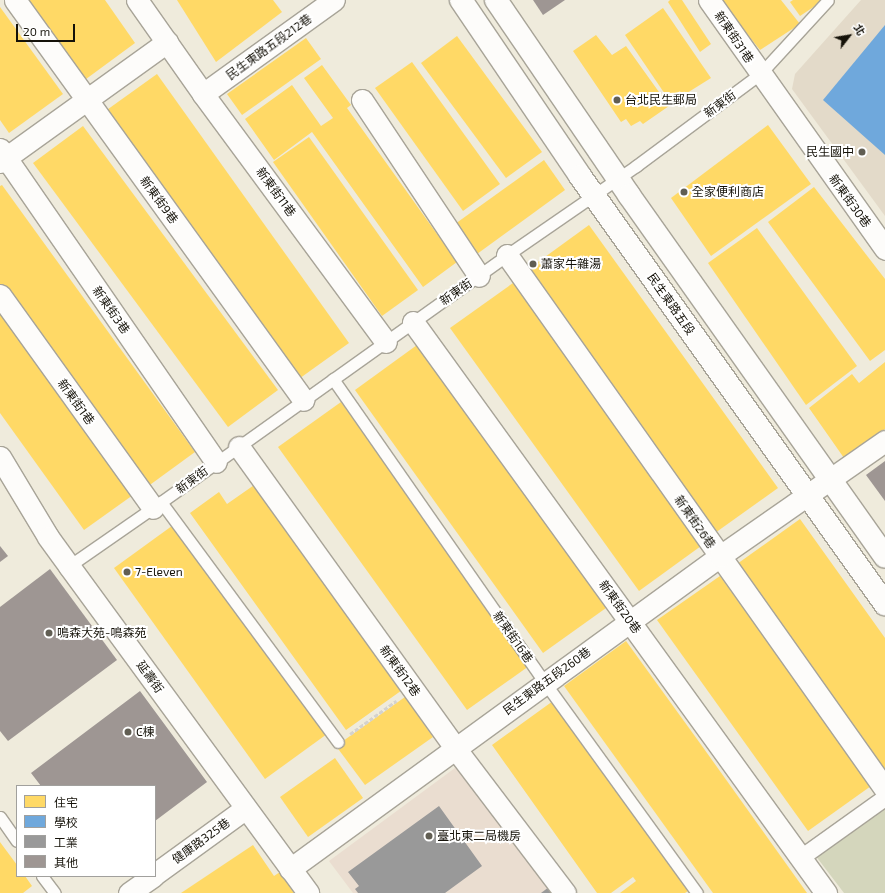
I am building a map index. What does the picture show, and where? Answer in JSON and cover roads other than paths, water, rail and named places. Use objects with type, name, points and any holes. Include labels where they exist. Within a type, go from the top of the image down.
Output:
[{"type":"street","name":"新東街9巷","points":[[15,0],[303,400]]},
{"type":"street","name":"新東街11巷","points":[[137,0],[203,94],[386,342]]},
{"type":"street","name":"民生東路五段212巷","points":[[203,94],[334,0]]},
{"type":"street","name":"民生東路五段","points":[[461,0],[594,194],[806,496],[885,604]]},
{"type":"street","points":[[496,0],[618,179],[885,557]]},
{"type":"street","name":"新東街31巷","points":[[709,0],[760,74]]},
{"type":"street","points":[[2,156],[167,42]]},
{"type":"street","name":"新東街30巷","points":[[760,74],[885,250]]},
{"type":"street","points":[[362,100],[479,276]]},
{"type":"street","name":"新東街3巷","points":[[2,156],[216,462]]},
{"type":"street","name":"新東街26巷","points":[[507,254],[885,789]]},
{"type":"street","name":"新東街1巷","points":[[0,295],[157,505]]},
{"type":"street","name":"新東街20巷","points":[[413,322],[826,893]]},
{"type":"street","name":"民生東路五段260巷","points":[[290,869],[720,556],[885,441]]},
{"type":"street","name":"新東街12巷","points":[[239,447],[455,748],[565,893]]},
{"type":"street","name":"延壽街","points":[[0,457],[48,537],[308,893]]},
{"type":"street","points":[[801,858],[885,798]]},
{"type":"street","name":"健康路325巷","points":[[156,874],[246,808]]},
{"type":"street","name":"健康路325巷","points":[[129,893],[151,877]]},
{"type":"lane","name":"新東街","points":[[69,566],[239,447],[479,276],[507,254],[618,179],[760,74],[828,0]]},
{"type":"lane","name":"新東街16巷","points":[[333,379],[545,683],[697,893]]},
{"type":"lane","points":[[157,505],[338,742]]},
{"type":"lane","points":[[0,818],[16,840]]},
{"type":"lane","points":[[43,877],[54,893]]},
{"type":"place","name":"台北民生郵局","points":[[617,100]]},
{"type":"place","name":"民生國中","points":[[862,152]]},
{"type":"place","name":"全家便利商店","points":[[684,192]]},
{"type":"place","name":"蕭家牛雜湯","points":[[533,264]]},
{"type":"place","name":"7-Eleven","points":[[127,572]]},
{"type":"place","name":"鳴森大苑-鳴森苑","points":[[49,633]]},
{"type":"place","name":"C棟","points":[[128,732]]},
{"type":"place","name":"臺北東二局機房","points":[[429,836]]}]
